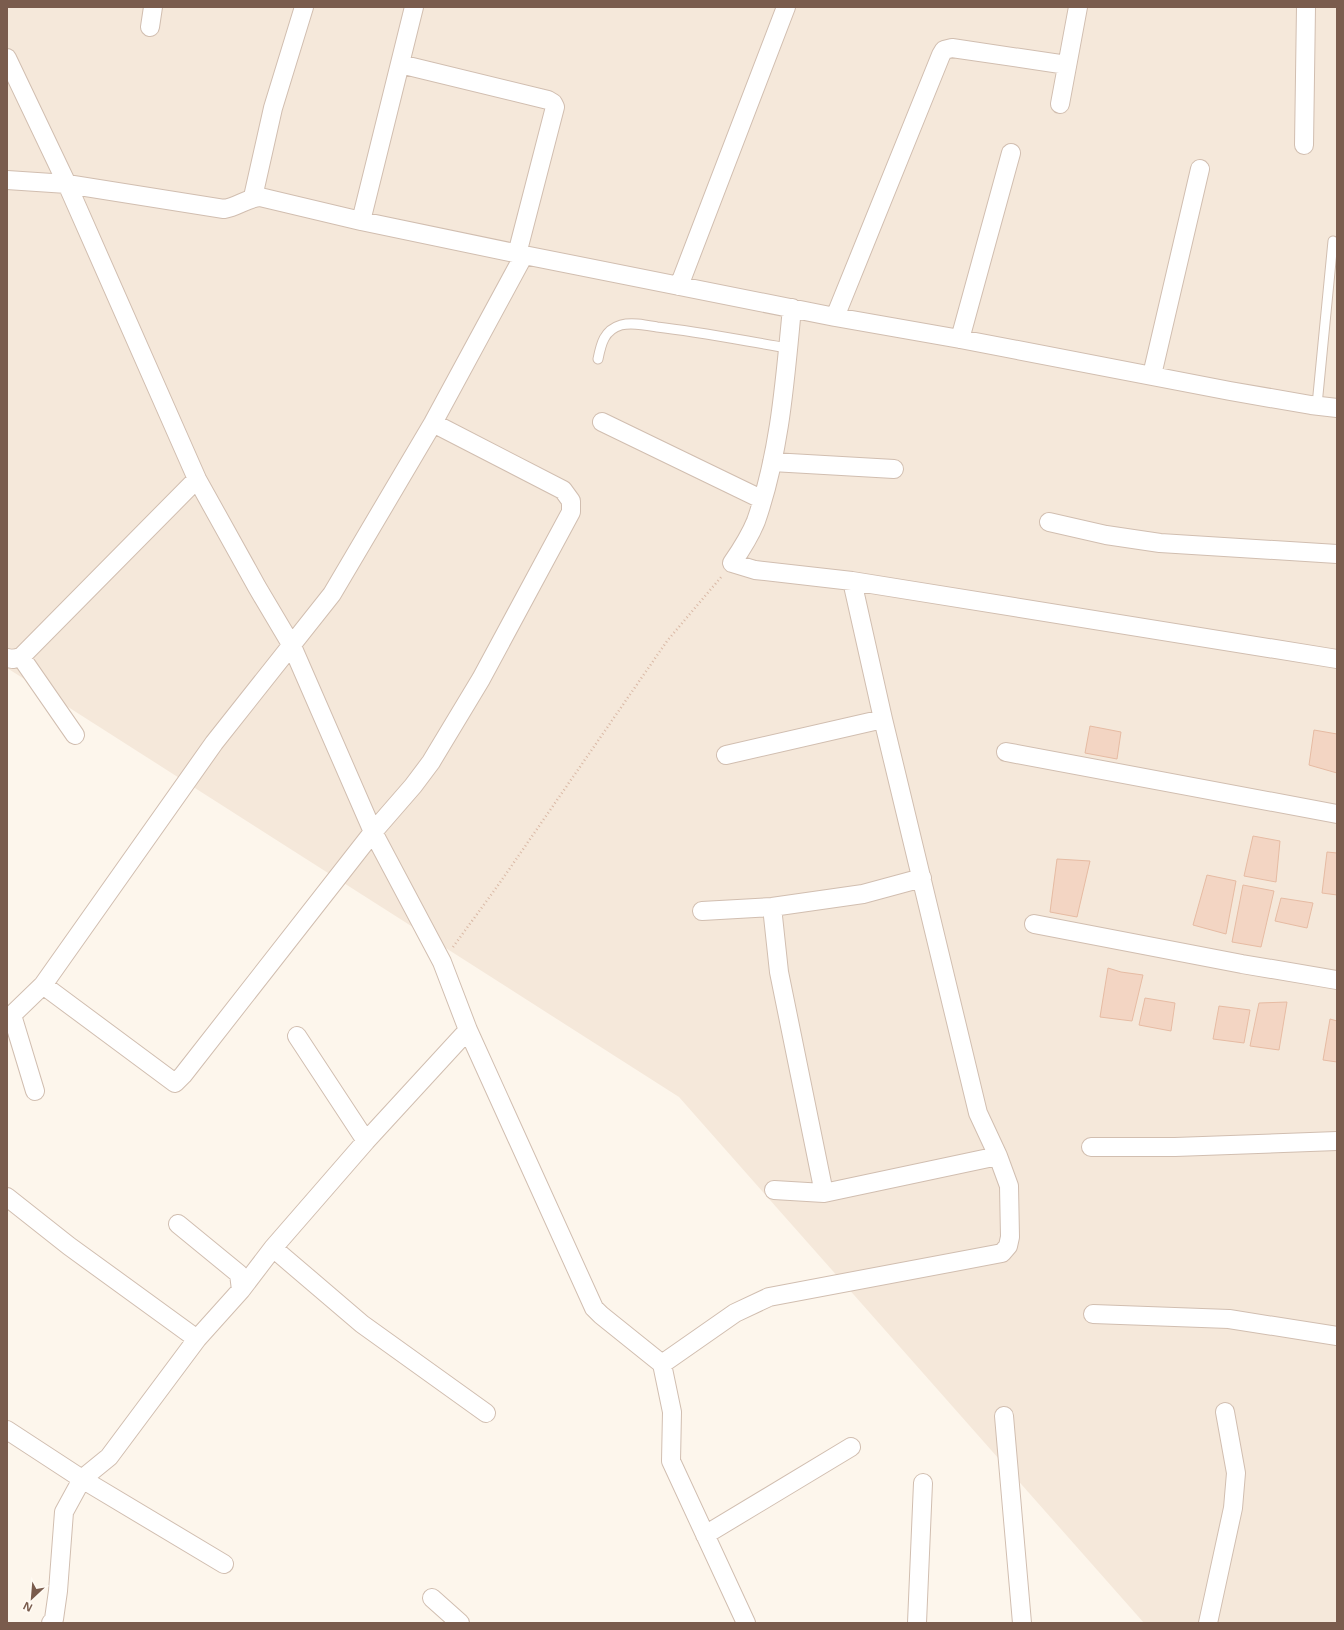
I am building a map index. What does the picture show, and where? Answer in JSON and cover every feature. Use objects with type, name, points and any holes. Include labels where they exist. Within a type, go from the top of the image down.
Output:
[{"type":"street","points":[[150,27],[153,7]]},
{"type":"street","points":[[254,197],[273,108],[304,7]]},
{"type":"street","points":[[361,221],[414,7]]},
{"type":"street","points":[[679,286],[786,7]]},
{"type":"street","points":[[1060,104],[1078,7]]},
{"type":"street","points":[[1304,145],[1306,7]]},
{"type":"street","points":[[835,317],[944,50],[952,48],[1067,65]]},
{"type":"street","points":[[7,58],[67,184],[197,480],[257,588],[292,646],[372,832],[442,962],[468,1030],[594,1308],[662,1364],[672,1412],[671,1461],[746,1623]]},
{"type":"street","points":[[35,1090],[10,1016],[43,985],[214,742],[332,594],[433,423],[521,255],[555,107],[553,103],[548,100],[400,64]]},
{"type":"street","points":[[960,339],[1011,154]]},
{"type":"street","points":[[1152,375],[1200,169]]},
{"type":"street","points":[[7,180],[67,184],[224,209],[231,208],[254,197],[260,197],[361,221],[521,255],[835,317],[960,339],[1230,391],[1337,408]]},
{"type":"street","points":[[792,308],[780,424],[772,462],[756,521],[748,538],[732,563],[755,570],[852,581],[1337,659]]},
{"type":"street","points":[[602,422],[761,499]]},
{"type":"street","points":[[43,985],[176,1083],[372,832],[413,786],[431,762],[482,679],[571,512],[571,501],[563,490],[433,423]]},
{"type":"street","points":[[772,462],[894,469]]},
{"type":"street","points":[[74,735],[14,658],[197,480]]},
{"type":"street","points":[[1049,522],[1106,535],[1160,543],[1337,554]]},
{"type":"street","points":[[662,1364],[735,1314],[769,1297],[1002,1253],[1008,1246],[1010,1237],[1009,1186],[998,1156],[978,1113],[883,719],[852,581]]},
{"type":"street","points":[[726,755],[883,719]]},
{"type":"street","points":[[1006,752],[1337,814]]},
{"type":"street","points":[[702,911],[772,907],[863,894],[922,878]]},
{"type":"street","points":[[772,907],[779,972],[824,1193]]},
{"type":"street","points":[[1034,924],[1242,964],[1337,980]]},
{"type":"street","points":[[51,1623],[54,1619],[58,1592],[64,1512],[82,1478],[109,1457],[197,1339],[241,1290],[273,1248],[366,1141],[468,1030]]},
{"type":"street","points":[[297,1036],[366,1141]]},
{"type":"street","points":[[1091,1148],[1175,1148],[1337,1141]]},
{"type":"street","points":[[774,1190],[824,1193],[998,1156]]},
{"type":"street","points":[[7,1197],[69,1246],[197,1339]]},
{"type":"street","points":[[178,1224],[239,1274],[241,1290]]},
{"type":"street","points":[[273,1248],[362,1324],[486,1413]]},
{"type":"street","points":[[1093,1314],[1229,1319],[1337,1336]]},
{"type":"street","points":[[1208,1623],[1234,1508],[1236,1474],[1225,1412]]},
{"type":"street","points":[[1004,1416],[1022,1623]]},
{"type":"street","points":[[7,1430],[82,1478],[224,1564]]},
{"type":"street","points":[[705,1535],[851,1446]]},
{"type":"street","points":[[917,1623],[923,1483]]},
{"type":"street","points":[[432,1598],[460,1623]]},
{"type":"lane","points":[[1317,405],[1332,241]]},
{"type":"lane","points":[[598,359],[603,338],[610,330],[621,325],[634,324],[670,328],[788,348]]},
{"type":"path","points":[[442,962],[499,884],[667,641],[732,563]]},
{"type":"shaded area","points":[[7,7],[1337,7],[1337,1623],[1144,1623],[679,1097],[7,668]]},
{"type":"building","points":[[1090,726],[1121,732],[1117,759],[1085,753]]},
{"type":"building","points":[[1314,730],[1337,734],[1337,773],[1309,765]]},
{"type":"building","points":[[1253,836],[1280,841],[1276,882],[1244,876]]},
{"type":"building","points":[[1327,852],[1337,853],[1337,895],[1322,893]]},
{"type":"building","points":[[1057,859],[1090,861],[1077,917],[1050,912]]},
{"type":"building","points":[[1207,875],[1236,881],[1226,934],[1193,925]]},
{"type":"building","points":[[1243,885],[1274,891],[1261,947],[1232,942]]},
{"type":"building","points":[[1281,898],[1313,903],[1307,928],[1275,921]]},
{"type":"building","points":[[1108,968],[1121,972],[1143,975],[1132,1021],[1100,1017]]},
{"type":"building","points":[[1145,998],[1175,1003],[1171,1031],[1139,1025]]},
{"type":"building","points":[[1287,1002],[1279,1050],[1250,1046],[1259,1003]]},
{"type":"building","points":[[1219,1006],[1250,1010],[1244,1043],[1213,1039]]},
{"type":"building","points":[[1330,1019],[1337,1021],[1337,1062],[1323,1060]]}]
